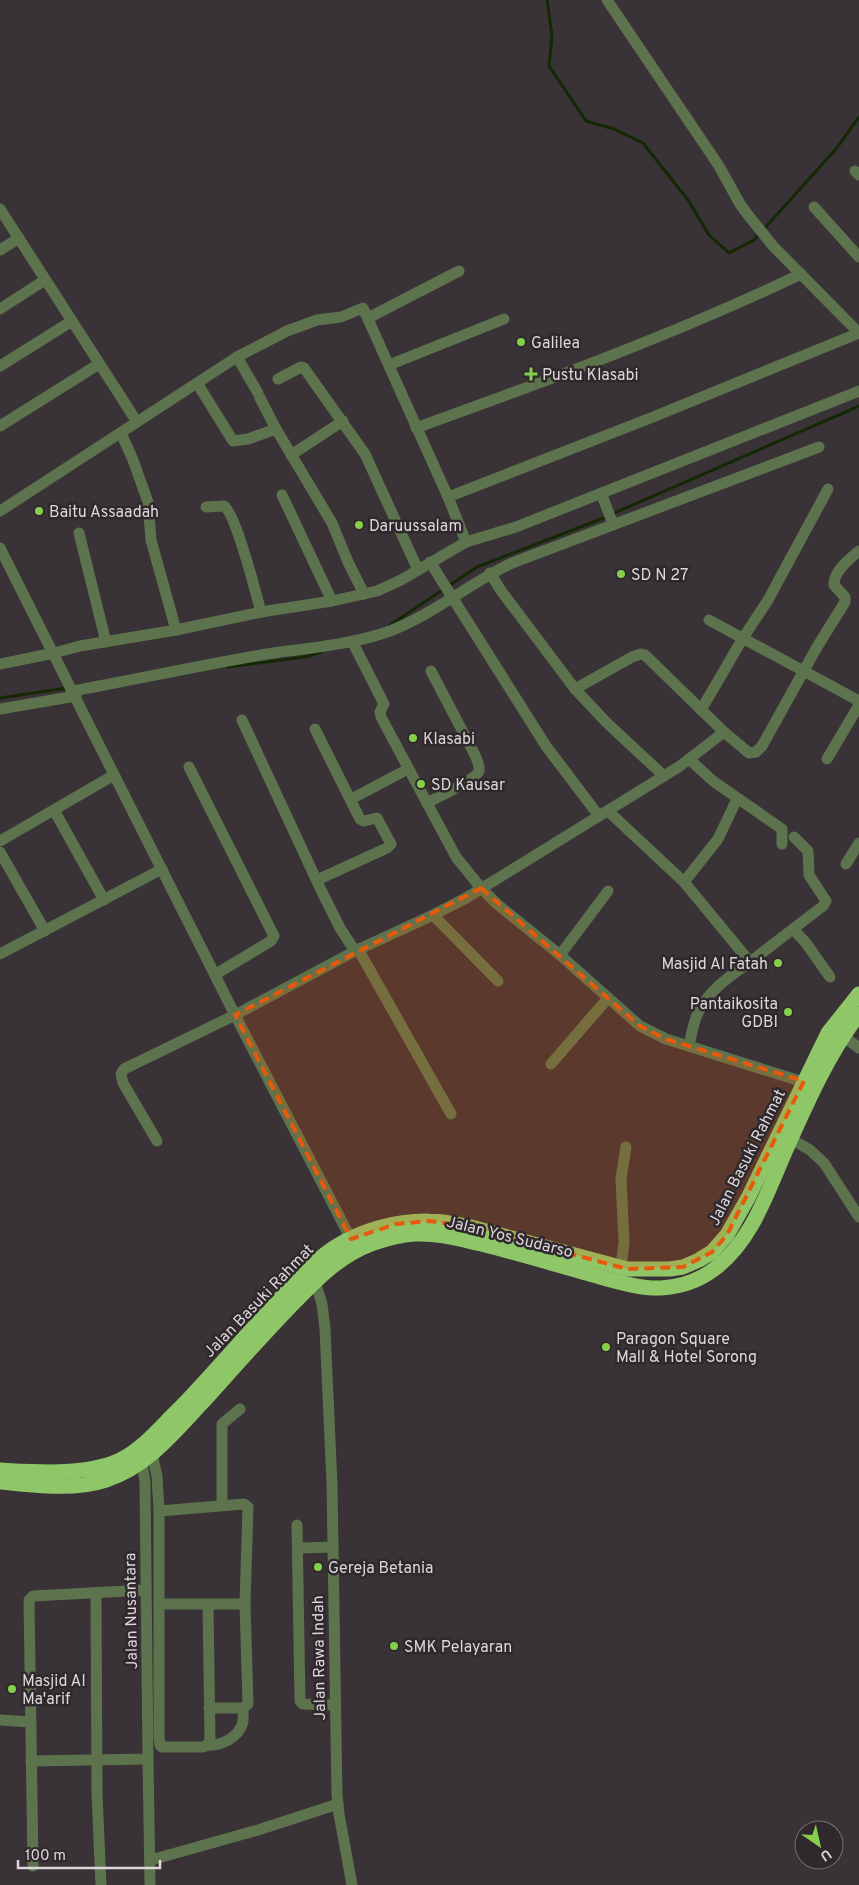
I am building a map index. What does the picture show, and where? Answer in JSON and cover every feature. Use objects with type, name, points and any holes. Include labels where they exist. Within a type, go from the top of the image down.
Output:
[{"type":"highway","name":"Jalan Basuki Rahmat","points":[[0,1470],[84,1470],[120,1460],[136,1450],[187,1400],[308,1270],[335,1247],[376,1229],[416,1221],[446,1222],[471,1226],[621,1268],[653,1270],[683,1267],[712,1252],[727,1235],[741,1211],[810,1084],[828,1033],[859,994]]},
{"type":"highway","name":"Jalan Yos Sudarso","points":[[0,1482],[62,1486],[85,1485],[126,1473],[147,1458],[315,1281],[354,1252],[392,1237],[414,1234],[451,1236],[623,1283],[659,1288],[687,1284],[712,1271],[739,1244],[757,1214],[791,1139],[810,1084],[859,1014]]},
{"type":"street","points":[[448,497],[648,419],[859,333],[773,246],[740,204],[719,166],[607,0]]},
{"type":"street","points":[[814,207],[859,257]]},
{"type":"street","points":[[0,209],[137,422]]},
{"type":"street","points":[[0,250],[19,238]]},
{"type":"street","points":[[368,318],[459,271]]},
{"type":"street","points":[[416,428],[656,339],[732,307],[801,274]]},
{"type":"street","points":[[0,309],[45,280]]},
{"type":"street","points":[[0,509],[237,358],[286,331],[317,320],[342,317],[363,308],[448,497],[466,542]]},
{"type":"street","points":[[389,364],[504,319]]},
{"type":"street","points":[[0,366],[72,321]]},
{"type":"street","points":[[237,358],[276,429],[332,523],[364,594]]},
{"type":"street","points":[[0,426],[99,364]]},
{"type":"street","points":[[278,379],[300,367],[304,368],[343,421],[372,468],[401,536],[418,570]]},
{"type":"street","points":[[197,383],[233,441],[248,439],[276,429]]},
{"type":"street","points":[[0,664],[55,656],[80,646],[176,630],[377,591],[432,565],[466,542],[602,497],[859,391]]},
{"type":"street","points":[[291,455],[343,421]]},
{"type":"street","points":[[121,433],[148,502],[151,540],[176,630]]},
{"type":"street","points":[[0,709],[74,692],[265,654],[352,641],[390,631],[438,608],[451,594],[512,563],[611,521],[819,447]]},
{"type":"street","points":[[701,710],[743,638],[768,600],[828,489]]},
{"type":"street","points":[[282,495],[332,601]]},
{"type":"street","points":[[602,497],[611,521]]},
{"type":"street","points":[[206,507],[224,506],[229,511],[242,547],[261,612]]},
{"type":"street","points":[[79,533],[106,642]]},
{"type":"street","points":[[0,548],[235,1015],[351,1239]]},
{"type":"street","points":[[575,689],[599,674],[641,654],[650,659],[724,732],[749,753],[753,753],[762,746],[817,646],[845,602],[845,597],[834,585],[833,580],[847,561],[859,551]]},
{"type":"street","points":[[432,565],[546,746],[604,813],[684,882],[750,962]]},
{"type":"street","points":[[490,573],[502,592],[592,709],[664,776]]},
{"type":"street","points":[[709,620],[859,701]]},
{"type":"street","points":[[352,641],[384,704],[380,712],[381,717],[456,857],[480,888],[560,955],[640,1026],[653,1034],[810,1084]]},
{"type":"street","points":[[427,803],[470,780],[478,774],[479,769],[475,755],[431,671]]},
{"type":"street","points":[[827,759],[859,705]]},
{"type":"street","points":[[242,720],[340,928],[356,950],[451,1114]]},
{"type":"street","points":[[315,729],[360,819],[364,821],[377,818],[391,844],[387,848],[317,880]]},
{"type":"street","points":[[157,1141],[123,1083],[121,1074],[124,1070],[235,1015],[356,950],[466,898],[664,776],[724,732]]},
{"type":"street","points":[[689,759],[713,782],[782,829],[782,844]]},
{"type":"street","points":[[189,767],[274,936],[271,942],[216,974]]},
{"type":"street","points":[[357,796],[408,769]]},
{"type":"street","points":[[0,841],[114,775]]},
{"type":"street","points":[[684,882],[718,838],[737,799]]},
{"type":"street","points":[[54,810],[104,900]]},
{"type":"street","points":[[689,1046],[702,1005],[720,985],[823,906],[826,901],[809,874],[808,851],[794,837]]},
{"type":"street","points":[[846,864],[859,843]]},
{"type":"street","points":[[0,852],[45,931]]},
{"type":"street","points":[[0,954],[162,869]]},
{"type":"street","points":[[560,955],[608,891]]},
{"type":"street","points":[[433,915],[498,981]]},
{"type":"street","points":[[792,929],[806,943],[830,977]]},
{"type":"street","points":[[550,1064],[608,998]]},
{"type":"street","points":[[843,1036],[859,1048]]},
{"type":"street","points":[[791,1139],[810,1150],[824,1163],[859,1217]]},
{"type":"street","points":[[621,1268],[624,1242],[621,1179],[626,1147]]},
{"type":"street","name":"Jalan Rawa Indah","points":[[315,1281],[322,1304],[325,1329],[332,1484],[334,1705],[338,1804],[352,1885]]},
{"type":"street","points":[[222,1505],[222,1424],[240,1409]]},
{"type":"street","points":[[147,1458],[157,1476],[159,1511],[160,1745],[164,1748],[218,1745],[235,1734],[242,1726],[243,1708],[248,1702],[245,1604],[248,1507],[244,1504],[159,1511]]},
{"type":"street","name":"Jalan Nusantara","points":[[147,1458],[145,1482],[150,1885]]},
{"type":"street","points":[[298,1525],[300,1701],[303,1704],[334,1705]]},
{"type":"street","points":[[299,1548],[333,1547]]},
{"type":"street","points":[[33,1866],[29,1600],[33,1596],[146,1590]]},
{"type":"street","points":[[96,1594],[97,1794],[101,1885]]},
{"type":"street","points":[[159,1604],[245,1604]]},
{"type":"street","points":[[208,1604],[210,1741],[208,1745]]},
{"type":"street","points":[[209,1708],[243,1708]]},
{"type":"street","points":[[0,1720],[31,1722]]},
{"type":"street","points":[[31,1761],[148,1759]]},
{"type":"street","points":[[151,1860],[258,1830],[338,1804]]},
{"type":"highlighted area","points":[[481,888],[640,1026],[666,1039],[804,1081],[727,1235],[712,1252],[683,1267],[627,1269],[471,1227],[430,1221],[396,1224],[351,1239],[235,1015]]},
{"type":"waterway","points":[[547,0],[552,36],[549,66],[586,121],[614,129],[643,143],[688,200],[709,235],[729,253],[754,240],[836,149],[859,117]]},
{"type":"waterway","points":[[612,514],[859,406]]},
{"type":"waterway","points":[[390,625],[477,567],[606,517]]},
{"type":"waterway","points":[[227,667],[305,657],[321,652]]},
{"type":"waterway","points":[[0,698],[67,688]]},
{"type":"place","name":"Galilea","points":[[521,342]]},
{"type":"place","name":"Pustu Klasabi","points":[[531,374]]},
{"type":"place","name":"Baitu Assaadah","points":[[39,511]]},
{"type":"place","name":"Daruussalam","points":[[359,525]]},
{"type":"place","name":"SD N 27","points":[[621,574]]},
{"type":"place","name":"Klasabi","points":[[413,738]]},
{"type":"place","name":"SD Kausar","points":[[421,784]]},
{"type":"place","name":"Masjid Al Fatah","points":[[778,963]]},
{"type":"place","name":"Pantaikosita GDBI","points":[[788,1012]]},
{"type":"place","name":"Paragon Square Mall & Hotel Sorong","points":[[606,1347]]},
{"type":"place","name":"Gereja Betania","points":[[318,1567]]},
{"type":"place","name":"SMK Pelayaran","points":[[394,1646]]},
{"type":"place","name":"Masjid Al Ma'arif","points":[[12,1689]]}]
